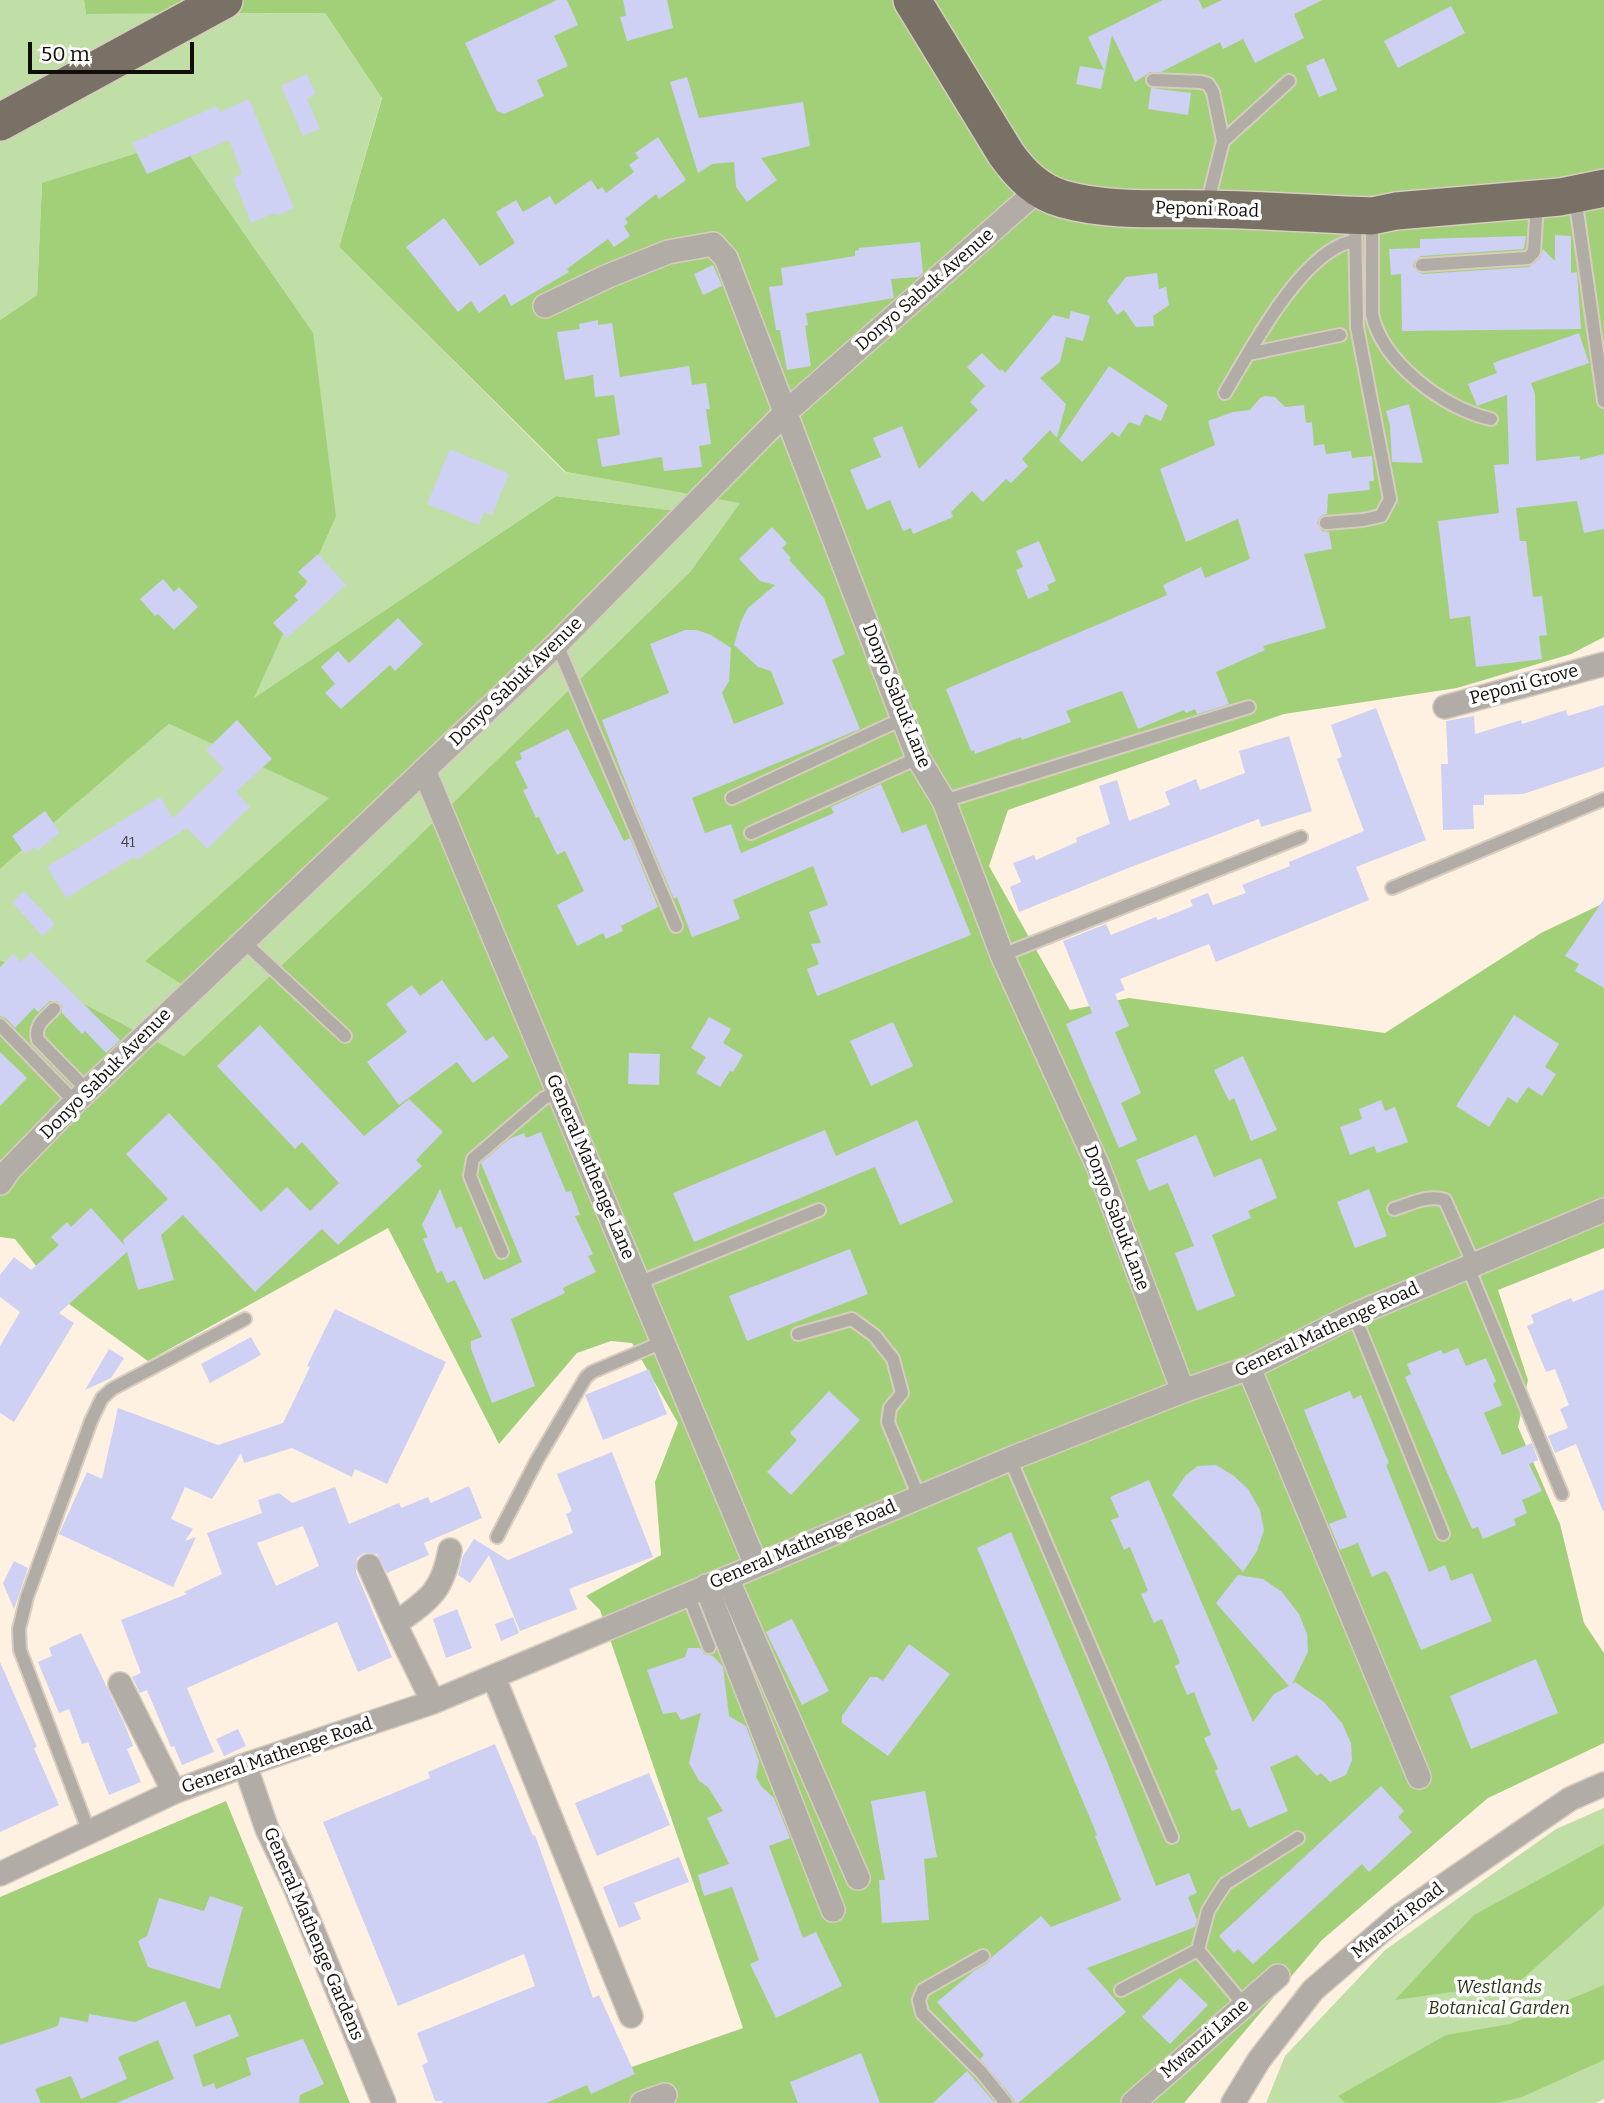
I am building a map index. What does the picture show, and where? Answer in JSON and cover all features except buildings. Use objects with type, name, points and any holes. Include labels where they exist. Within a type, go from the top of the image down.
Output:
[{"type":"main road","name":"Peponi Road","points":[[912,0],[1020,173],[1039,189],[1063,199],[1162,210],[1206,209],[1361,224],[1396,211],[1537,199],[1589,191]]},
{"type":"main road","points":[[0,122],[202,6]]},
{"type":"street","name":"Donyo Sabuk Avenue","points":[[0,1183],[9,1170],[81,1096],[557,644],[786,412],[1039,189]]},
{"type":"street","name":"Donyo Sabuk Lane","points":[[545,306],[608,276],[668,252],[713,244],[726,258],[902,719],[918,758],[944,801],[1002,955],[1098,1166],[1184,1391]]},
{"type":"street","name":"Peponi Grove","points":[[1445,707],[1604,664]]},
{"type":"street","name":"General Mathenge Lane","points":[[424,769],[756,1565]]},
{"type":"street","name":"General Mathenge Road","points":[[0,1874],[174,1792],[245,1765],[433,1702],[494,1678],[1010,1459],[1249,1368],[1354,1315],[1604,1210]]},
{"type":"street","points":[[1249,1368],[1419,1777]]},
{"type":"street","points":[[395,1624],[432,1596],[447,1569],[450,1550]]},
{"type":"street","points":[[369,1566],[433,1702]]},
{"type":"street","points":[[707,1586],[858,1878]]},
{"type":"street","points":[[707,1586],[833,1910]]},
{"type":"street","points":[[494,1678],[631,2016]]},
{"type":"street","points":[[120,1684],[174,1792]]},
{"type":"street","name":"General Mathenge Gardens","points":[[245,1765],[267,1829],[300,1899],[384,2103]]},
{"type":"street","name":"Mwanzi Road","points":[[1233,2103],[1259,2060],[1313,1990],[1398,1917],[1570,1799],[1604,1784]]},
{"type":"street","name":"Mwanzi Lane","points":[[1133,2103],[1278,1976]]},
{"type":"street","points":[[642,2103],[665,2095]]},
{"type":"lane","points":[[1153,80],[1201,82],[1208,84],[1213,92],[1223,141],[1206,209]]},
{"type":"lane","points":[[1223,141],[1289,81]]},
{"type":"lane","points":[[1589,191],[1604,401]]},
{"type":"lane","points":[[1422,265],[1528,258],[1534,252],[1537,199]]},
{"type":"lane","points":[[1224,393],[1267,322],[1314,263],[1361,224]]},
{"type":"lane","points":[[1361,224],[1372,314],[1382,341],[1400,363],[1441,398],[1474,416],[1491,419]]},
{"type":"lane","points":[[1326,523],[1381,516],[1390,499],[1357,327],[1361,224]]},
{"type":"lane","points":[[1248,354],[1340,335]]},
{"type":"lane","points":[[557,644],[676,926]]},
{"type":"lane","points":[[944,801],[1249,707]]},
{"type":"lane","points":[[732,798],[902,719]]},
{"type":"lane","points":[[751,833],[918,758]]},
{"type":"lane","points":[[1392,888],[1604,799]]},
{"type":"lane","points":[[1002,955],[1301,837]]},
{"type":"lane","points":[[243,941],[345,1036]]},
{"type":"lane","points":[[54,1009],[37,1026],[38,1040],[81,1096]]},
{"type":"lane","points":[[0,1025],[81,1096]]},
{"type":"lane","points":[[502,1252],[470,1176],[473,1159],[544,1098],[559,1093]]},
{"type":"lane","points":[[1394,1209],[1430,1198],[1445,1200],[1562,1494]]},
{"type":"lane","points":[[638,1283],[819,1210]]},
{"type":"lane","points":[[1354,1315],[1443,1534]]},
{"type":"lane","points":[[89,1832],[20,1650],[19,1629],[27,1597],[91,1421],[102,1398],[112,1389],[246,1319]]},
{"type":"lane","points":[[798,1334],[852,1319],[874,1336],[893,1359],[902,1393],[890,1408],[888,1422],[919,1497]]},
{"type":"lane","points":[[497,1537],[537,1460],[586,1377],[663,1342]]},
{"type":"lane","points":[[1010,1459],[1172,1837]]},
{"type":"lane","points":[[707,1586],[709,1647]]},
{"type":"lane","points":[[1121,1990],[1198,1950],[1208,1912],[1225,1884],[1298,1838]]},
{"type":"lane","points":[[1198,1950],[1244,2006]]},
{"type":"lane","points":[[983,1956],[923,1990],[919,2000],[922,2013],[981,2072],[1006,2103]]},
{"type":"green space","points":[[0,0],[84,0],[86,14],[325,13],[382,97],[339,247],[565,472],[741,502],[690,572],[389,865],[184,1056],[0,960],[0,869],[169,724],[330,798],[145,961],[377,827],[596,621],[700,514],[556,496],[253,699],[336,517],[42,183],[37,295],[0,320]]},
{"type":"green space","points":[[84,0],[1604,0],[1604,637],[1571,654],[1457,688],[1284,714],[1008,810],[989,866],[1070,1010],[1129,998],[1385,1033],[1541,933],[1604,903],[1604,1248],[1498,1290],[1528,1380],[1518,1427],[1560,1524],[1584,1623],[1604,1653],[1604,1743],[1488,1798],[1322,1940],[1184,2103],[529,2103],[743,2028],[600,1610],[586,1596],[661,1555],[655,1482],[678,1423],[632,1343],[611,1341],[577,1353],[499,1444],[388,1228],[148,1361],[62,1299],[15,1239],[0,1237],[0,960],[184,1056],[389,865],[690,572],[740,503],[566,472],[339,247],[382,98],[325,13],[86,14]]},
{"type":"green space","points":[[179,140],[313,333],[336,517],[254,698],[556,496],[701,514],[596,621],[202,997],[145,961],[329,798],[169,724],[0,869],[0,320],[37,295],[42,183]]},
{"type":"green space","points":[[226,1801],[350,2103],[0,2103],[0,1897]]},
{"type":"green space","name":"Westlands Botanical Garden","points":[[1604,1808],[1604,2099],[1596,2103],[1266,2103],[1285,2056],[1385,1950],[1556,1829]]},
{"type":"green space","points":[[1604,1844],[1604,1906],[1518,1983],[1395,2000],[1474,1915]]},
{"type":"green space","points":[[1604,1985],[1604,2060],[1522,2097],[1497,2103],[1346,2103],[1338,2096],[1446,2035],[1510,2024]]}]
